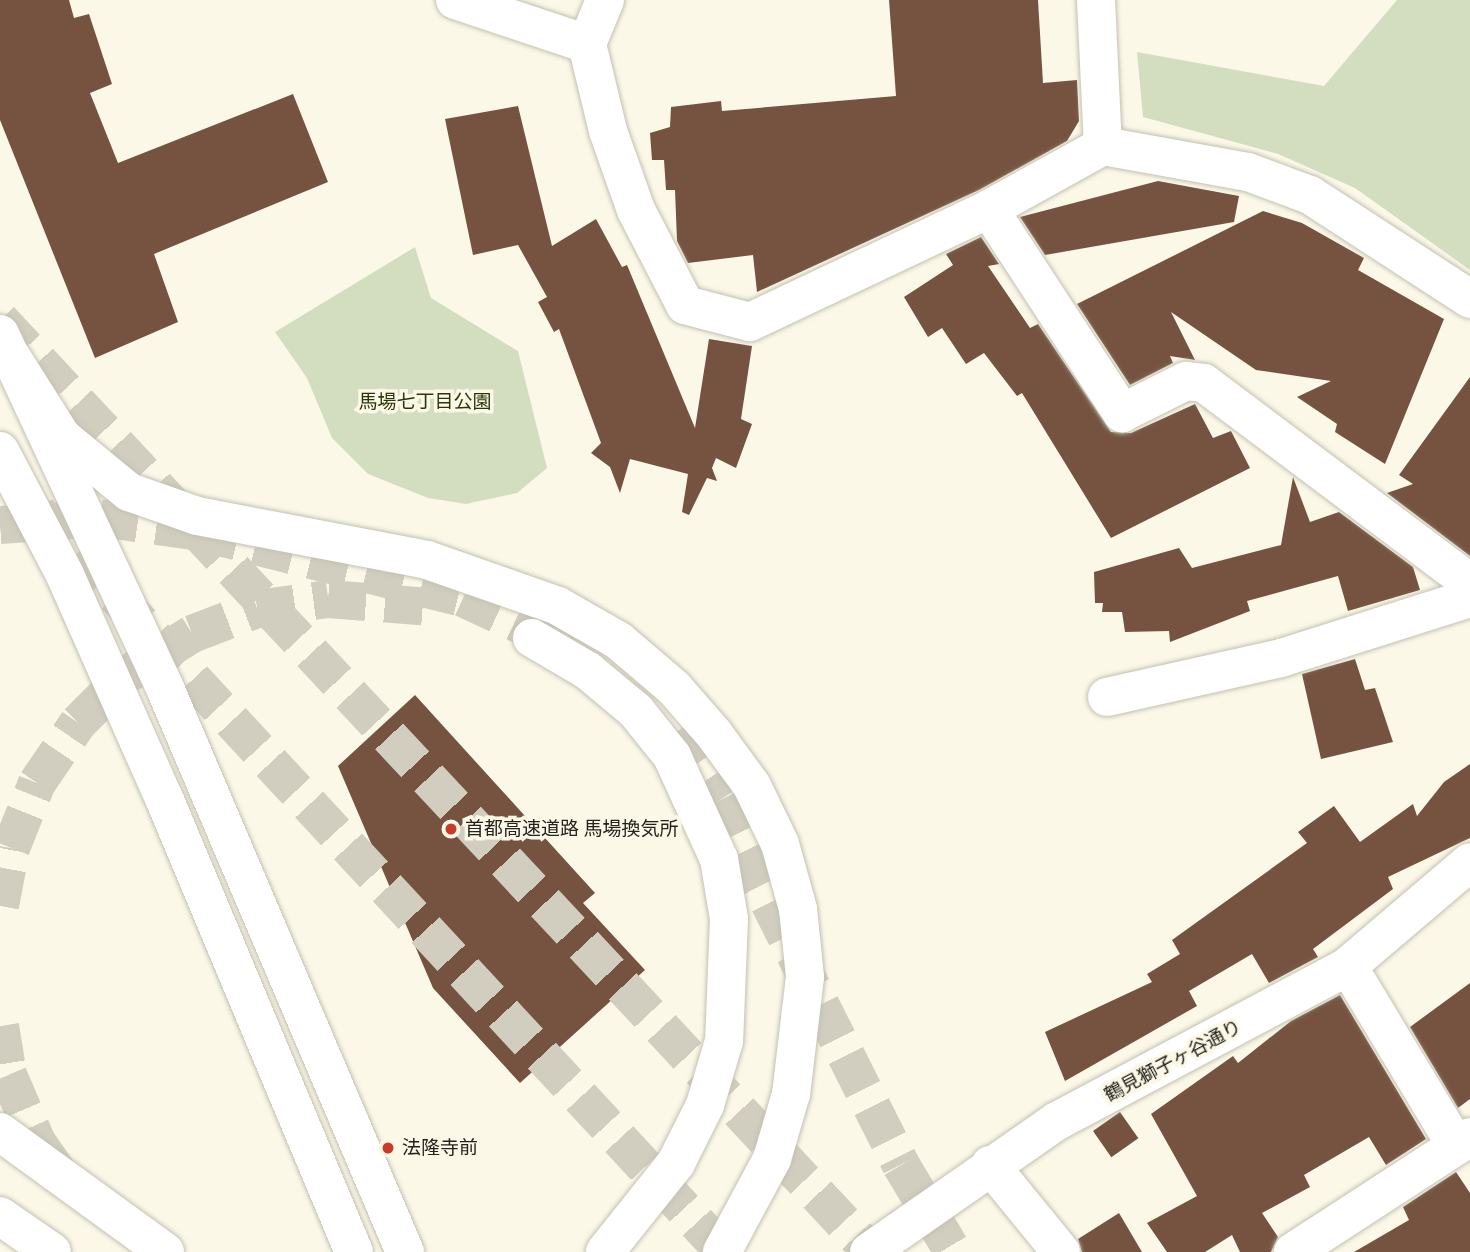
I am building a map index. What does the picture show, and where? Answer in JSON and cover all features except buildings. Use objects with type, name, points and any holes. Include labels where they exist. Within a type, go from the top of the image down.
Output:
[{"type":"main road","points":[[455,0],[587,44]]},
{"type":"main road","points":[[605,0],[587,44],[636,209],[685,305],[750,322],[989,209],[1103,146],[1248,172],[1310,195],[1470,299]]},
{"type":"main road","points":[[1096,0],[1103,146]]},
{"type":"main road","points":[[989,209],[1122,413],[1186,382],[1204,383],[1470,583]]},
{"type":"main road","points":[[6,345],[166,688],[405,1252]]},
{"type":"main road","points":[[6,345],[62,437],[129,492],[197,516],[427,560],[558,606],[619,641],[674,688],[714,734],[752,786],[780,844],[798,909],[805,977],[788,1107],[772,1159],[722,1252]]},
{"type":"main road","points":[[0,451],[65,575],[153,774],[354,1252]]},
{"type":"main road","points":[[1107,697],[1281,658],[1470,598]]},
{"type":"main road","points":[[532,638],[588,671],[636,711],[672,756],[710,834],[729,919],[724,1041],[705,1105],[676,1163],[605,1252]]},
{"type":"main road","name":"鶴見獅子ヶ谷通り","points":[[869,1252],[1057,1121],[1348,966],[1470,862]]},
{"type":"main road","points":[[1293,1252],[1463,1141],[1348,966]]},
{"type":"main road","points":[[0,1132],[165,1252]]},
{"type":"main road","points":[[990,1166],[1061,1252]]},
{"type":"main road","points":[[0,1216],[52,1252]]},
{"type":"main road","points":[[0,1225],[31,1252]]},
{"type":"green space","points":[[1397,0],[1470,0],[1470,270],[1355,188],[1278,154],[1143,117],[1137,52],[1324,86]]},
{"type":"green space","name":"馬場七丁目公園","points":[[415,247],[431,298],[518,351],[547,468],[517,493],[466,504],[428,498],[368,474],[332,438],[307,378],[275,332]]},
{"type":"tunnel","points":[[0,320],[871,1252]]},
{"type":"tunnel","points":[[38,512],[724,1252]]},
{"type":"tunnel","points":[[0,525],[100,518],[200,532],[463,598],[568,647]]},
{"type":"tunnel","points":[[0,906],[11,848],[37,783],[78,723],[126,675],[192,634],[257,609],[328,599],[429,607]]},
{"type":"tunnel","points":[[673,734],[718,801],[901,1165],[953,1252]]},
{"type":"tunnel","points":[[0,1026],[8,1075],[37,1142],[60,1175]]},
{"type":"place","name":"首都高速道路 馬場換気所","points":[[451,829]]},
{"type":"place","name":"法隆寺前","points":[[388,1148]]}]
